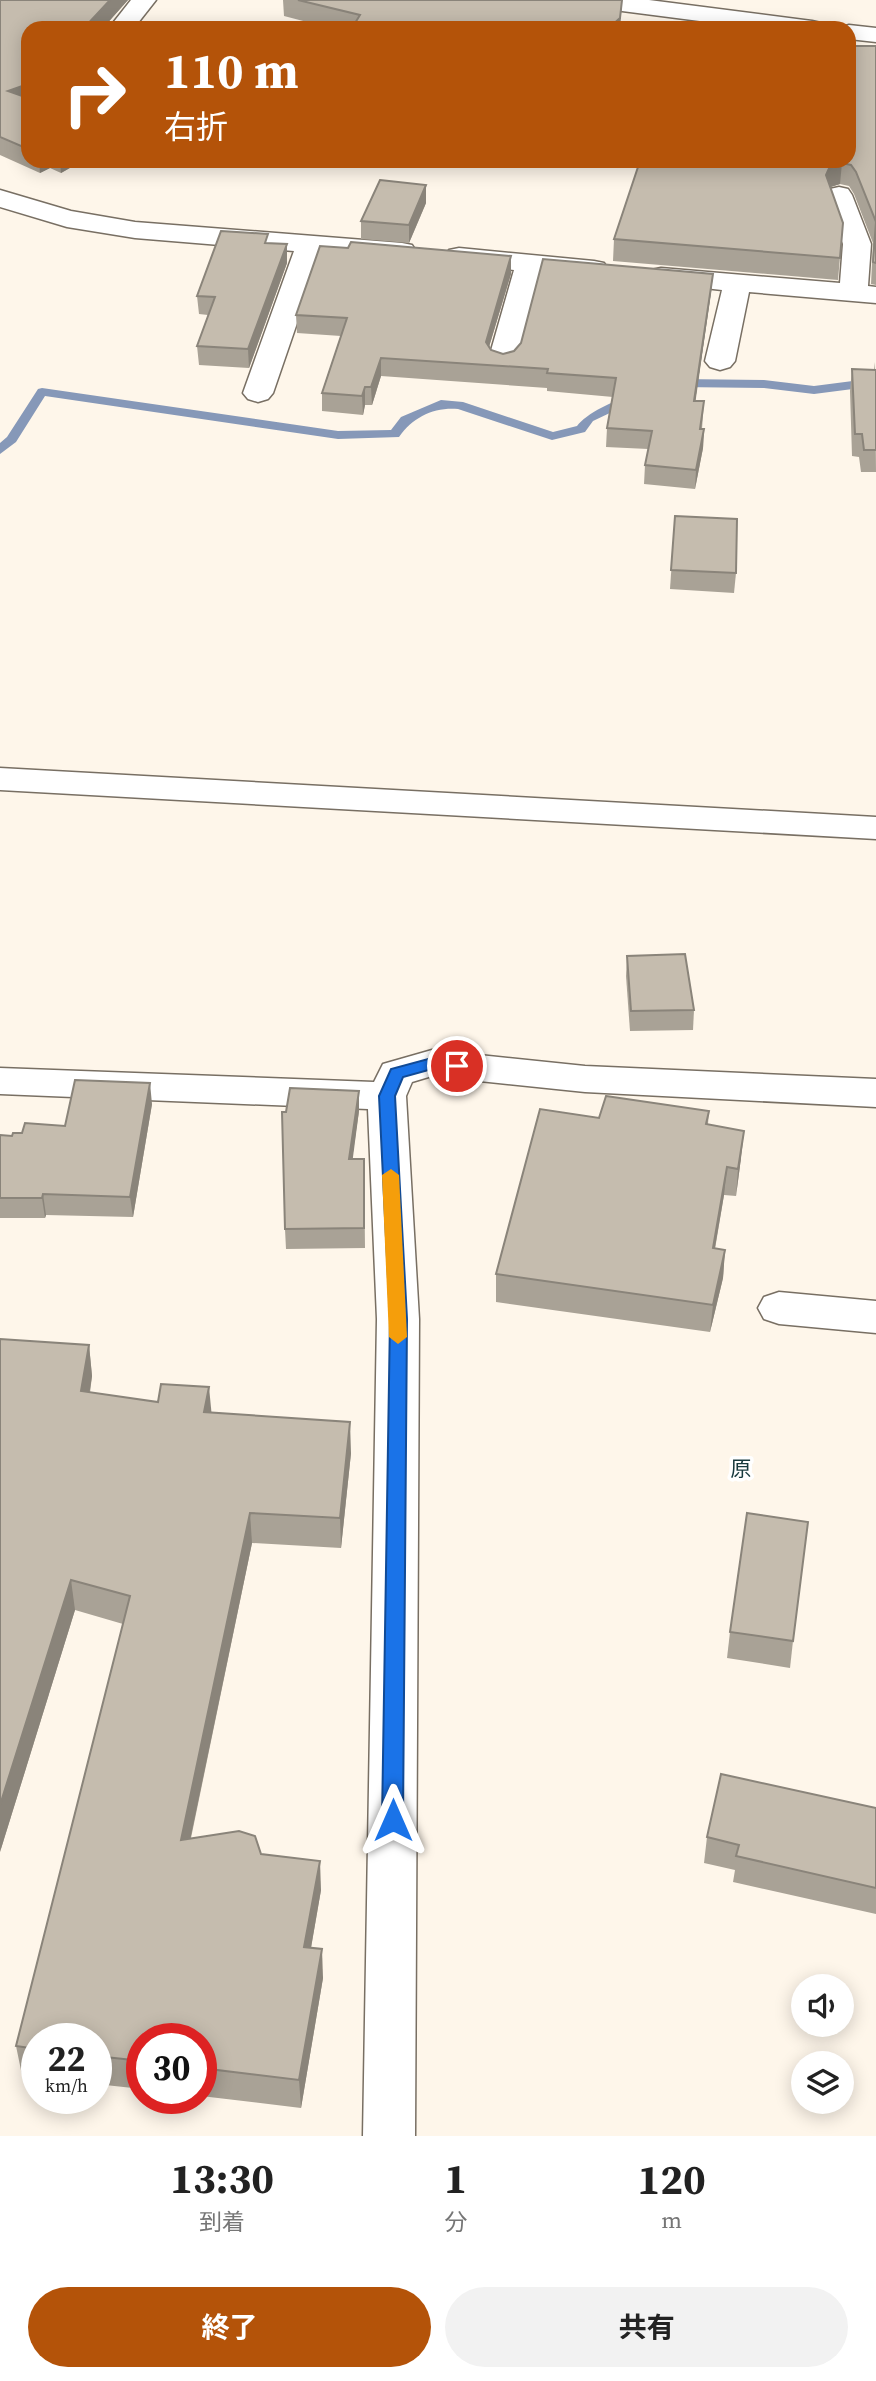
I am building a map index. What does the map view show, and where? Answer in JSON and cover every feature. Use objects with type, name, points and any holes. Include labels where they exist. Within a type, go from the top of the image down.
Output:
[{"type":"street","points":[[127,21],[144,0]]},
{"type":"street","points":[[591,0],[649,18],[698,21]]},
{"type":"street","points":[[856,33],[876,35]]},
{"type":"street","points":[[0,198],[67,219],[135,230],[311,243],[865,294],[857,244],[839,195]]},
{"type":"street","points":[[258,393],[311,243]]},
{"type":"street","points":[[503,361],[530,263]]},
{"type":"street","points":[[720,361],[737,284]]},
{"type":"street","points":[[0,779],[876,828]]},
{"type":"street","points":[[389,2136],[398,1319],[387,1096],[397,1073],[432,1063],[584,1079],[876,1093]]},
{"type":"street","points":[[0,1081],[387,1096]]},
{"type":"street","points":[[779,1308],[876,1317]]},
{"type":"building","points":[[0,0],[110,0],[90,21],[21,21],[21,86],[8,91],[21,96],[21,146],[0,137]]},
{"type":"building","points":[[298,0],[622,0],[620,18],[617,21],[356,21],[360,15]]},
{"type":"building","points":[[856,46],[876,46],[876,222],[853,168],[856,168]]},
{"type":"building","points":[[638,168],[829,168],[826,175],[843,223],[840,258],[614,239]]},
{"type":"building","points":[[380,180],[426,185],[409,225],[361,221]]},
{"type":"building","points":[[876,222],[876,263],[873,262]]},
{"type":"building","points":[[221,231],[268,234],[265,243],[287,244],[248,349],[197,346],[215,297],[197,296]]},
{"type":"building","points":[[351,242],[511,256],[486,342],[491,350],[503,354],[514,351],[521,343],[543,259],[713,274],[694,401],[704,401],[700,429],[704,429],[696,470],[645,465],[652,431],[607,428],[616,378],[547,373],[548,369],[381,358],[371,387],[365,387],[362,396],[322,393],[347,318],[296,315],[320,246],[348,248]]},
{"type":"building","points":[[852,369],[876,370],[876,450],[864,450],[862,434],[855,434]]},
{"type":"building","points":[[675,516],[737,519],[736,573],[671,570]]},
{"type":"building","points":[[685,954],[694,1010],[631,1011],[627,956]]},
{"type":"building","points":[[75,1080],[150,1083],[130,1197],[43,1194],[42,1198],[0,1198],[0,1135],[22,1133],[25,1123],[65,1126]]},
{"type":"building","points":[[290,1088],[359,1091],[349,1159],[364,1159],[364,1228],[285,1229],[282,1112],[286,1112]]},
{"type":"building","points":[[606,1096],[709,1111],[706,1124],[744,1131],[738,1169],[727,1167],[713,1248],[725,1250],[713,1305],[496,1274],[540,1109],[599,1118]]},
{"type":"building","points":[[0,1339],[89,1345],[81,1391],[158,1402],[161,1384],[209,1387],[204,1412],[350,1422],[340,1518],[250,1513],[181,1840],[239,1831],[255,1836],[261,1854],[320,1861],[304,1947],[322,1949],[299,2080],[217,2070],[217,2023],[126,2023],[126,2059],[112,2058],[112,2023],[22,2023],[130,1596],[71,1580],[0,1805]]},
{"type":"building","points":[[747,1513],[808,1522],[793,1641],[730,1632]]},
{"type":"building","points":[[721,1774],[876,1808],[876,1888],[736,1856],[739,1845],[707,1837]]},
{"type":"building","points":[[21,2026],[21,2047],[16,2046]]},
{"type":"waterway","points":[[679,383],[764,384],[814,390],[876,382]]},
{"type":"waterway","points":[[0,450],[12,439],[42,392],[338,435],[395,434],[405,420],[441,404],[459,405],[552,436],[581,429],[589,418],[629,401]]},
{"type":"slow traffic","points":[[391,1175],[398,1337]]},
{"type":"district","name":"原","points":[[741,1469]]},
{"type":"route","points":[[393,1820],[398,1319],[387,1096],[397,1073],[432,1063],[457,1066]]}]
